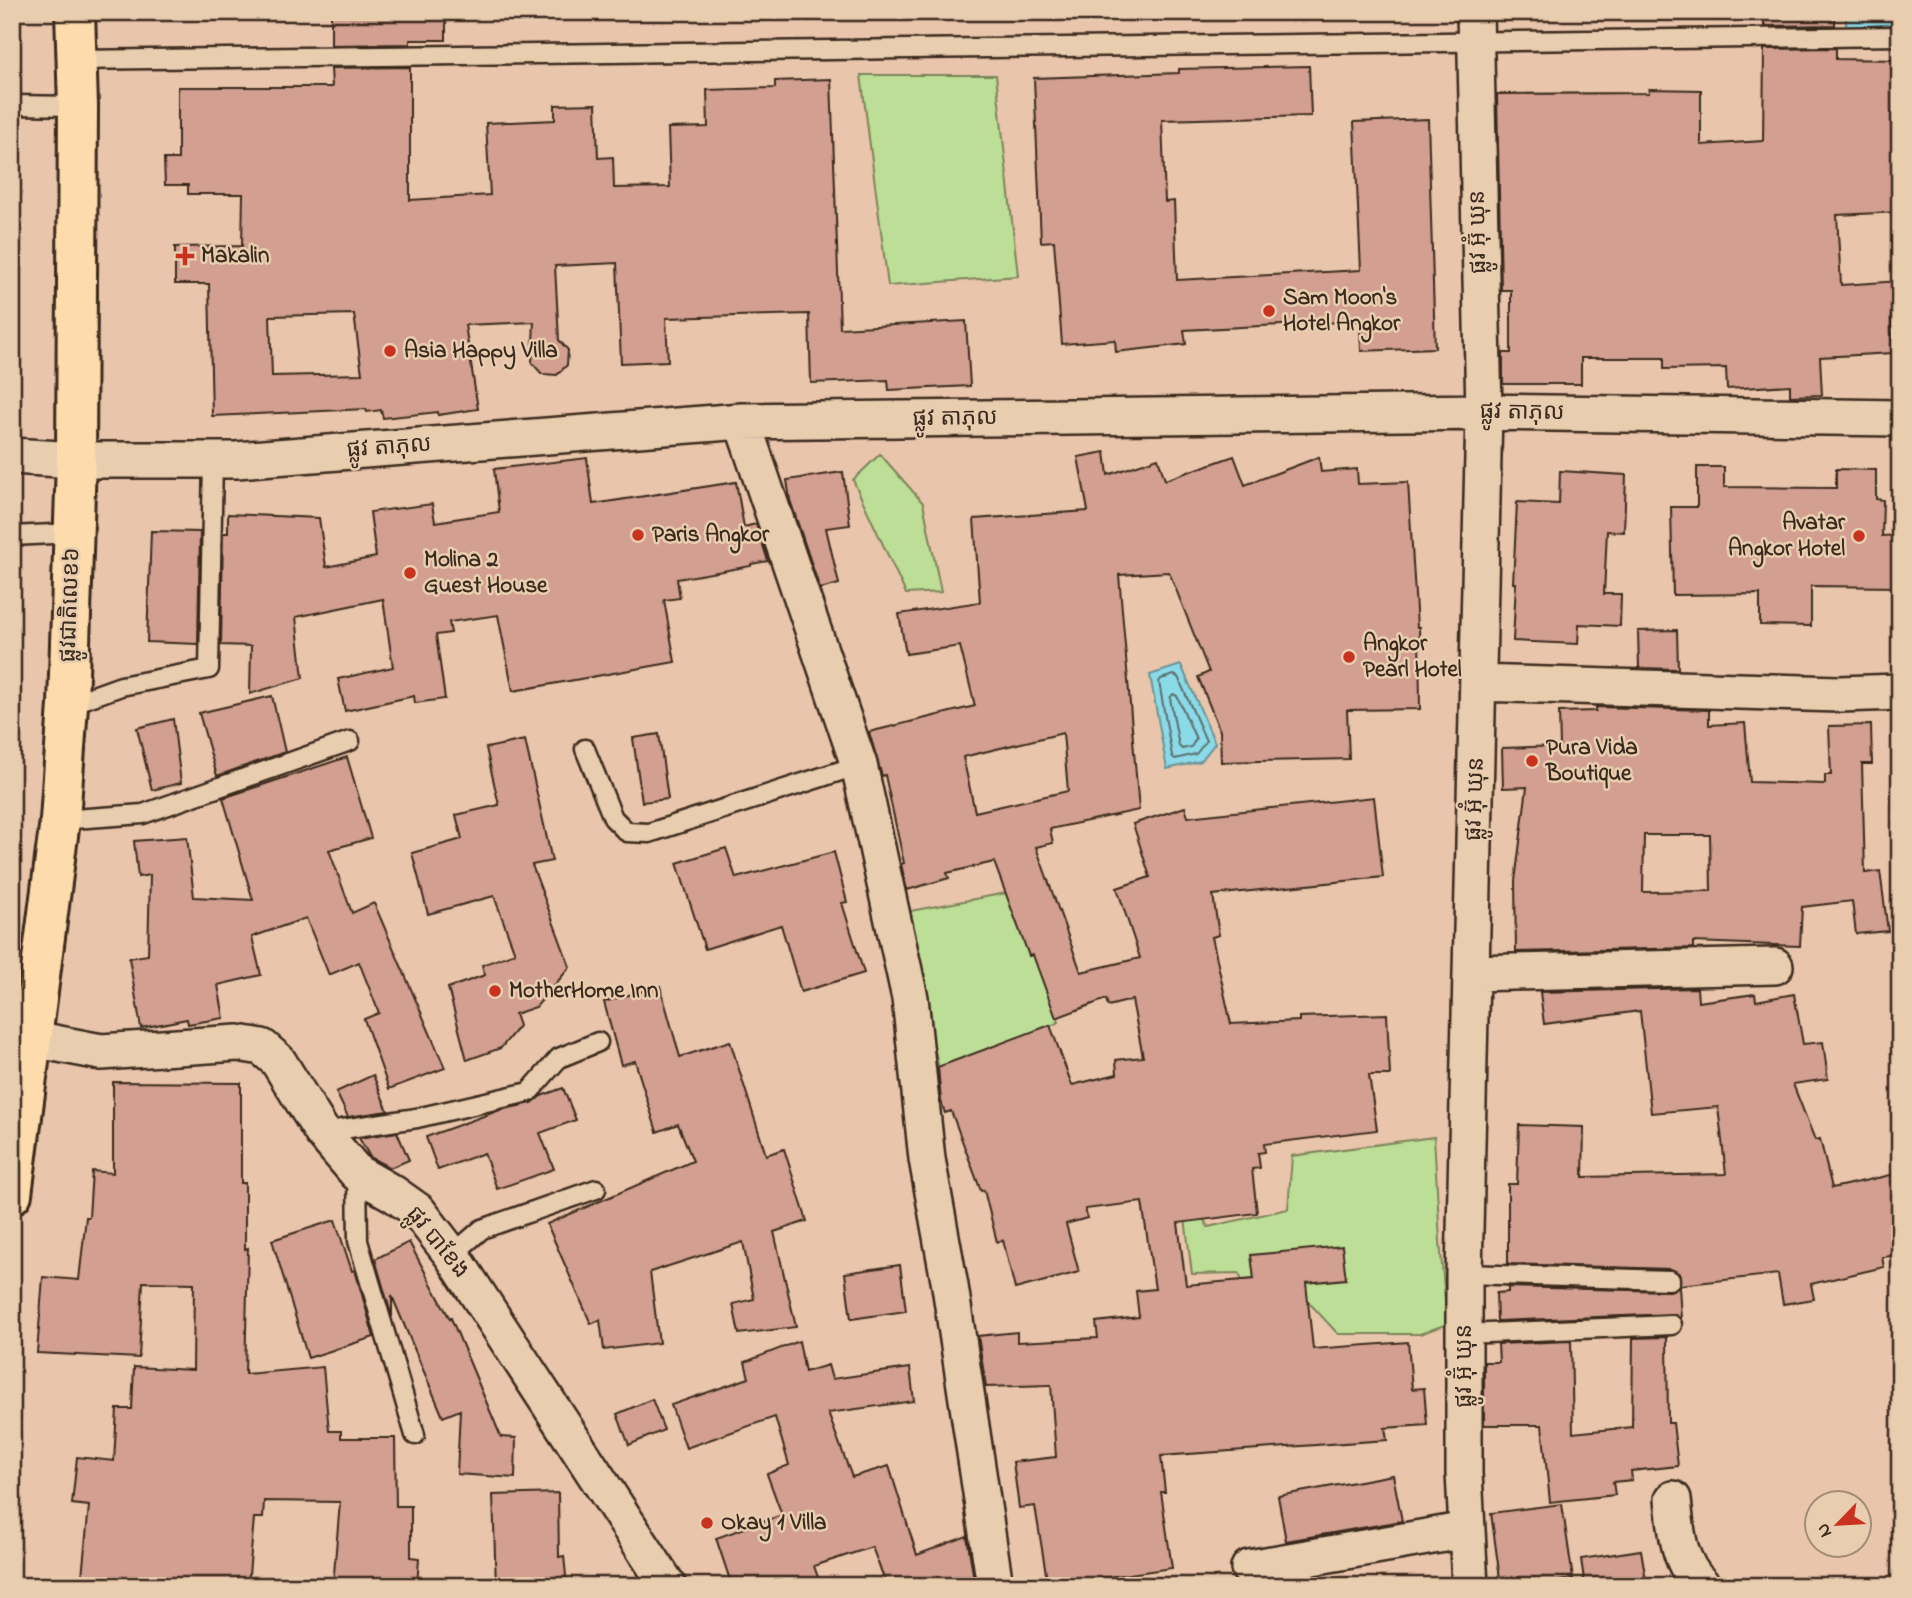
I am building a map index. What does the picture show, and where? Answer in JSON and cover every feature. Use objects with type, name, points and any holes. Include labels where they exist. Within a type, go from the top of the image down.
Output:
[{"type":"main road","name":"ផ្លូវជាតិលេខ៦","points":[[12,1194],[60,820],[68,705],[76,460],[78,106],[75,12]]},
{"type":"street","name":"ផ្លូវ អ៊ុំ ឃុន","points":[[1470,1586],[1464,1473],[1464,1274],[1484,412],[1475,28]]},
{"type":"street","name":"ផ្លូវ តាភុល","points":[[12,456],[76,460],[213,460],[742,421],[1484,412],[1900,418]]},
{"type":"street","points":[[742,421],[859,765],[909,998],[927,1159],[950,1286],[995,1586]]},
{"type":"street","points":[[1479,683],[1839,694],[1900,692]]},
{"type":"street","points":[[1471,973],[1775,966]]},
{"type":"street","name":"ផ្លូវ បាខែង","points":[[33,1039],[101,1052],[238,1043],[262,1047],[278,1061],[322,1132],[357,1173],[418,1211],[452,1255],[668,1586]]},
{"type":"street","points":[[1673,1499],[1677,1542],[1695,1578],[1703,1586]]},
{"type":"street","points":[[1249,1568],[1467,1530]]},
{"type":"lane","points":[[76,60],[1475,28],[1900,36]]},
{"type":"lane","points":[[12,105],[78,106]]},
{"type":"lane","points":[[68,705],[121,686],[209,669],[213,460]]},
{"type":"lane","points":[[12,536],[73,533]]},
{"type":"lane","points":[[60,820],[143,814],[349,741]]},
{"type":"lane","points":[[585,749],[613,818],[627,832],[649,833],[859,765]]},
{"type":"lane","points":[[322,1132],[417,1118],[529,1093],[559,1058],[598,1042]]},
{"type":"lane","points":[[357,1173],[358,1241],[415,1435]]},
{"type":"lane","points":[[452,1255],[482,1230],[596,1189]]},
{"type":"lane","points":[[1464,1274],[1670,1280]]},
{"type":"lane","points":[[1465,1335],[1672,1325]]},
{"type":"green space","points":[[861,75],[996,75],[1018,276],[888,286]]},
{"type":"green space","points":[[880,454],[923,503],[941,592],[906,594],[853,480]]},
{"type":"green space","points":[[1012,892],[1059,1022],[941,1078],[905,912]]},
{"type":"green space","points":[[1434,1137],[1447,1324],[1420,1334],[1338,1334],[1304,1297],[1249,1301],[1239,1273],[1192,1274],[1184,1210],[1197,1207],[1208,1227],[1288,1209],[1292,1156]]},
{"type":"water","points":[[1846,12],[1900,12],[1900,24],[1846,27]]},
{"type":"water","points":[[1181,665],[1215,743],[1201,761],[1167,769],[1150,675]]},
{"type":"building","points":[[331,12],[446,12],[446,40],[410,40],[410,44],[331,45]]},
{"type":"building","points":[[1764,12],[1835,12],[1835,25],[1764,26]]},
{"type":"building","points":[[1836,48],[1836,59],[1900,60],[1900,212],[1837,215],[1841,285],[1900,281],[1900,316],[1891,316],[1893,353],[1820,357],[1822,395],[1790,396],[1790,385],[1727,389],[1726,368],[1664,369],[1664,358],[1581,358],[1581,384],[1503,384],[1503,353],[1511,353],[1511,290],[1501,290],[1497,94],[1701,90],[1701,145],[1763,141],[1764,49]]},
{"type":"building","points":[[1309,66],[1311,116],[1162,120],[1165,202],[1174,201],[1177,280],[1361,270],[1354,122],[1428,119],[1435,348],[1361,351],[1360,321],[1184,330],[1186,344],[1116,352],[1115,340],[1062,344],[1054,241],[1041,242],[1034,78],[1179,73],[1179,69]]},
{"type":"building","points":[[410,67],[410,200],[490,195],[486,123],[555,120],[555,105],[596,104],[598,158],[613,157],[614,188],[670,187],[668,128],[708,127],[707,90],[775,88],[775,81],[831,79],[840,328],[966,321],[970,386],[889,390],[888,380],[811,383],[809,314],[666,318],[668,361],[621,363],[617,263],[555,266],[559,340],[568,350],[567,365],[557,375],[542,374],[532,363],[534,322],[465,325],[478,409],[438,415],[438,412],[383,418],[381,410],[367,412],[366,409],[212,416],[209,284],[175,284],[175,247],[242,246],[243,194],[188,194],[188,185],[165,185],[164,159],[178,159],[178,87],[332,87],[331,68]],"holes":[[[354,314],[362,374],[272,376],[270,316]]]},
{"type":"building","points":[[1105,452],[1108,475],[1158,458],[1165,480],[1234,456],[1245,485],[1319,457],[1321,472],[1357,469],[1358,484],[1408,482],[1419,627],[1420,709],[1347,710],[1349,759],[1221,762],[1220,731],[1198,677],[1209,672],[1169,572],[1119,575],[1139,810],[1050,829],[1053,843],[1036,847],[1081,972],[1140,958],[1117,888],[1150,877],[1133,824],[1185,807],[1188,817],[1374,797],[1383,877],[1213,895],[1219,935],[1212,937],[1231,1024],[1299,1021],[1299,1017],[1387,1014],[1390,1075],[1369,1075],[1377,1130],[1264,1144],[1265,1152],[1258,1153],[1260,1168],[1252,1169],[1257,1213],[1178,1223],[1186,1285],[1254,1279],[1251,1255],[1342,1246],[1346,1279],[1306,1283],[1313,1349],[1408,1342],[1412,1389],[1424,1388],[1427,1425],[1385,1428],[1387,1440],[1161,1456],[1165,1492],[1161,1492],[1172,1568],[1101,1578],[1103,1586],[1048,1586],[1035,1506],[1019,1508],[1013,1462],[1056,1457],[1051,1385],[986,1387],[978,1336],[1017,1332],[1017,1342],[1098,1338],[1096,1322],[1139,1317],[1136,1291],[1155,1289],[1142,1202],[1085,1209],[1087,1218],[1066,1224],[1079,1272],[1015,1289],[1003,1240],[997,1242],[984,1190],[981,1191],[951,1111],[945,1113],[941,1101],[938,1067],[1050,1025],[1072,1085],[1117,1074],[1116,1060],[1143,1057],[1132,1000],[1108,1006],[1106,999],[1056,1018],[1033,955],[1029,956],[994,862],[947,873],[949,878],[907,890],[901,864],[904,863],[885,775],[882,776],[869,732],[975,706],[960,646],[906,654],[899,614],[980,602],[974,519],[1088,511],[1078,457]],"holes":[[[1063,733],[1068,791],[975,812],[963,757]]]},
{"type":"building","points":[[587,458],[593,504],[736,482],[744,527],[756,524],[768,561],[677,579],[680,598],[664,600],[675,662],[513,691],[498,615],[449,622],[451,633],[436,635],[445,699],[415,703],[414,696],[345,711],[338,679],[393,667],[383,599],[296,617],[303,678],[250,694],[251,646],[221,645],[223,533],[228,533],[228,514],[319,518],[326,567],[376,557],[370,512],[432,504],[435,522],[499,512],[494,469]]},
{"type":"building","points":[[1697,467],[1724,467],[1724,487],[1836,488],[1836,469],[1876,470],[1876,499],[1883,500],[1882,536],[1900,535],[1900,587],[1811,586],[1811,626],[1760,625],[1760,594],[1673,595],[1671,507],[1697,507]]},
{"type":"building","points":[[1560,471],[1626,475],[1624,532],[1607,531],[1604,594],[1621,594],[1620,626],[1579,624],[1578,644],[1513,641],[1517,502],[1559,504]]},
{"type":"building","points":[[843,472],[850,525],[826,528],[839,584],[820,589],[790,500],[787,480]]},
{"type":"building","points":[[151,531],[200,532],[198,644],[147,642]]},
{"type":"building","points":[[1677,630],[1678,669],[1639,668],[1638,631]]},
{"type":"building","points":[[272,696],[285,752],[217,776],[199,713]]},
{"type":"building","points":[[1596,707],[1709,710],[1709,725],[1745,723],[1750,782],[1825,784],[1825,775],[1831,775],[1829,726],[1871,725],[1872,764],[1862,764],[1865,873],[1880,871],[1888,931],[1856,934],[1852,901],[1802,907],[1800,946],[1693,942],[1693,948],[1516,952],[1515,881],[1527,787],[1503,788],[1502,748],[1560,746],[1559,712],[1596,711]],"holes":[[[1644,835],[1710,835],[1711,891],[1643,892]]]},
{"type":"building","points":[[173,719],[181,783],[152,790],[137,728]]},
{"type":"building","points":[[659,734],[668,799],[642,802],[633,738]]},
{"type":"building","points":[[525,740],[552,861],[532,865],[570,967],[536,1007],[515,1014],[519,1026],[501,1048],[467,1060],[448,988],[485,975],[482,965],[515,953],[494,896],[428,914],[412,853],[462,839],[456,815],[499,805],[486,748]]},
{"type":"building","points":[[347,757],[371,838],[329,850],[352,913],[374,903],[445,1068],[389,1089],[364,1019],[379,1013],[359,962],[329,975],[306,918],[252,937],[261,975],[218,985],[224,1018],[188,1024],[187,1019],[141,1028],[129,958],[148,955],[150,875],[138,877],[134,841],[187,837],[194,897],[253,900],[223,798]]},
{"type":"building","points":[[726,848],[736,878],[834,852],[847,902],[842,903],[864,973],[801,992],[781,925],[705,949],[677,863]]},
{"type":"building","points":[[660,986],[680,1057],[730,1041],[766,1155],[784,1149],[807,1221],[774,1232],[796,1327],[739,1334],[733,1304],[754,1299],[743,1242],[650,1272],[659,1343],[604,1350],[600,1320],[591,1324],[547,1224],[693,1161],[678,1124],[657,1132],[635,1061],[621,1065],[604,1002]]},
{"type":"building","points":[[1697,988],[1698,1002],[1755,994],[1756,1001],[1794,994],[1803,1044],[1823,1042],[1828,1079],[1793,1084],[1815,1140],[1820,1139],[1832,1188],[1900,1173],[1900,1255],[1882,1257],[1884,1267],[1811,1284],[1814,1299],[1783,1304],[1778,1274],[1680,1285],[1680,1274],[1670,1269],[1508,1264],[1508,1184],[1517,1184],[1519,1125],[1584,1127],[1583,1177],[1726,1174],[1718,1107],[1651,1113],[1640,1011],[1544,1024],[1540,992]]},
{"type":"building","points":[[373,1075],[388,1111],[348,1117],[336,1092]]},
{"type":"building","points":[[113,1082],[241,1083],[241,1183],[245,1183],[245,1249],[248,1248],[245,1374],[323,1367],[329,1431],[341,1431],[341,1438],[395,1438],[396,1506],[411,1506],[411,1557],[419,1558],[417,1586],[333,1586],[340,1502],[264,1501],[263,1518],[254,1518],[248,1586],[81,1586],[89,1506],[72,1504],[77,1457],[114,1461],[117,1409],[132,1409],[134,1367],[193,1370],[194,1283],[143,1282],[139,1358],[37,1353],[43,1277],[79,1280],[86,1217],[89,1217],[92,1171],[113,1173]]},
{"type":"building","points":[[563,1088],[576,1120],[540,1133],[554,1169],[497,1189],[484,1153],[438,1170],[426,1137],[500,1110],[532,1103],[541,1096]]},
{"type":"building","points":[[397,1132],[409,1160],[390,1168],[370,1157],[359,1138]]},
{"type":"building","points":[[335,1220],[352,1271],[355,1270],[374,1337],[308,1358],[272,1240]]},
{"type":"building","points":[[409,1242],[451,1318],[501,1437],[516,1438],[515,1478],[457,1474],[460,1410],[443,1417],[392,1296],[392,1317],[375,1259]]},
{"type":"building","points":[[900,1265],[906,1311],[851,1319],[845,1273]]},
{"type":"building","points":[[1679,1286],[1681,1319],[1672,1314],[1497,1321],[1496,1293],[1508,1292],[1508,1287],[1670,1291]]},
{"type":"building","points":[[1667,1337],[1668,1423],[1673,1423],[1678,1466],[1631,1471],[1632,1480],[1613,1482],[1615,1495],[1550,1502],[1542,1425],[1484,1425],[1484,1362],[1499,1362],[1498,1344],[1571,1341],[1573,1433],[1632,1427],[1633,1338]]},
{"type":"building","points":[[799,1341],[805,1372],[828,1365],[832,1379],[910,1368],[914,1401],[828,1413],[852,1477],[889,1466],[917,1555],[967,1536],[975,1586],[887,1586],[872,1547],[814,1566],[821,1586],[732,1586],[716,1538],[782,1515],[767,1474],[789,1465],[775,1417],[686,1448],[671,1405],[749,1378],[745,1362]]},
{"type":"building","points":[[652,1399],[664,1430],[629,1445],[617,1414]]},
{"type":"building","points":[[1393,1475],[1402,1521],[1286,1541],[1278,1496]]},
{"type":"building","points":[[558,1493],[559,1557],[564,1556],[567,1586],[496,1586],[493,1495]]},
{"type":"building","points":[[1562,1504],[1573,1579],[1501,1586],[1491,1513]]},
{"type":"building","points":[[1641,1550],[1647,1586],[1585,1586],[1581,1559]]},
{"type":"place","name":"Makalin","points":[[185,256]]},
{"type":"place","name":"Sam Moon's Hotel Angkor","points":[[1269,311]]},
{"type":"place","name":"Asia Happy Villa","points":[[390,351]]},
{"type":"place","name":"Paris Angkor","points":[[638,535]]},
{"type":"place","name":"Avatar Angkor Hotel","points":[[1859,536]]},
{"type":"place","name":"Molina 2 Guest House","points":[[410,573]]},
{"type":"place","name":"Angkor Pearl Hotel","points":[[1349,657]]},
{"type":"place","name":"Pura Vida Boutique","points":[[1532,761]]},
{"type":"place","name":"MotherHome Inn","points":[[495,991]]},
{"type":"place","name":"Okay 1 Villa","points":[[707,1523]]}]
